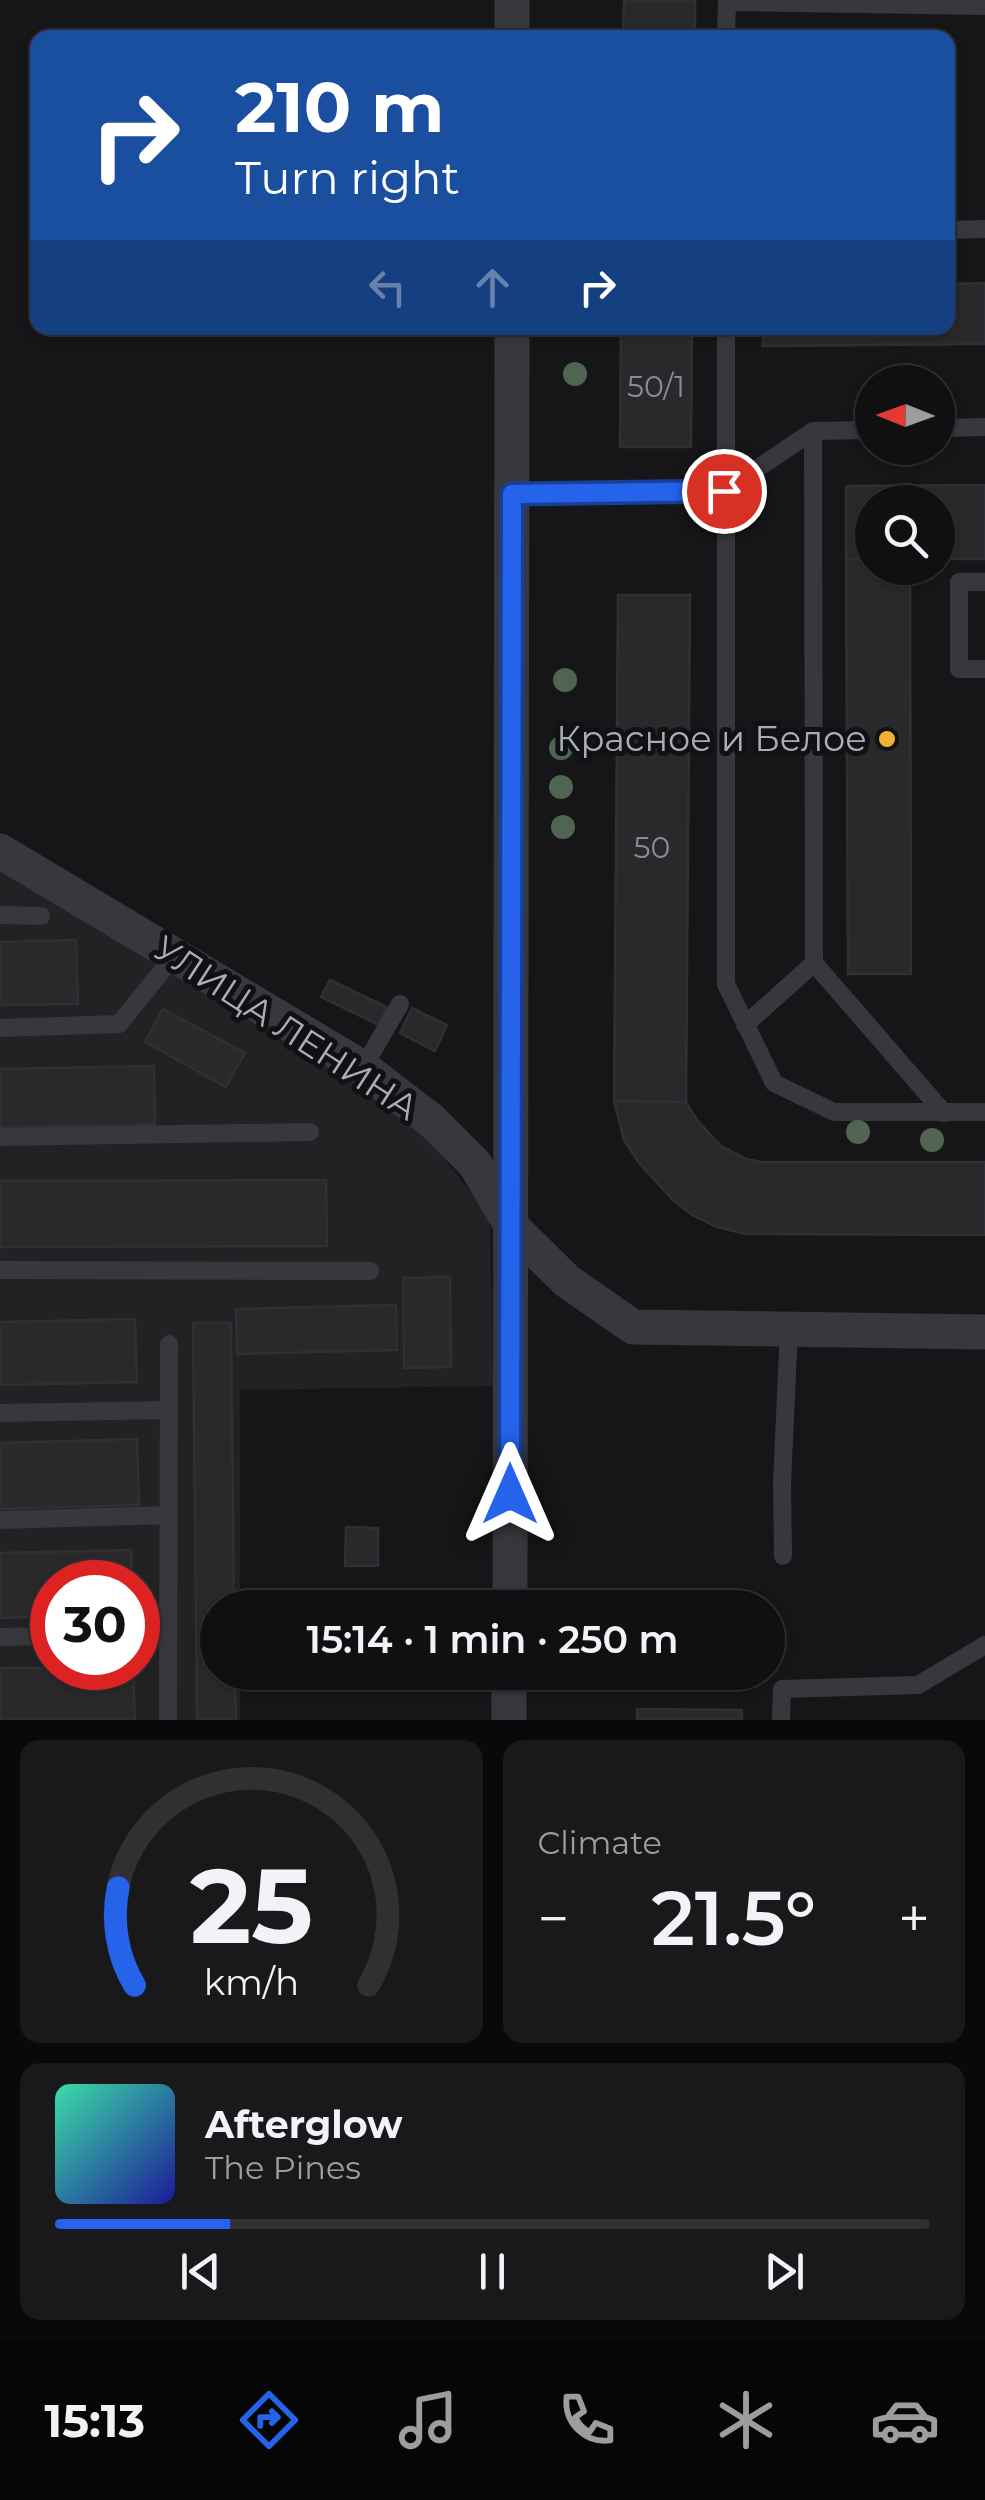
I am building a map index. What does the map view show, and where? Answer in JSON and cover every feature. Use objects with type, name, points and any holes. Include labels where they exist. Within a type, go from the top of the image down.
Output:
[{"type":"street","points":[[512,0],[512,30]]},
{"type":"street","points":[[510,1590],[512,335]]},
{"type":"street","name":"УЛИЦА ЛЕНИНА","points":[[0,851],[363,1068],[432,1121],[475,1164],[512,1227],[567,1281],[632,1327],[985,1332]]},
{"type":"street","points":[[509,1720],[510,1690]]},
{"type":"lane","points":[[726,30],[727,1],[985,6]]},
{"type":"lane","points":[[955,230],[985,229]]},
{"type":"lane","points":[[726,335],[726,984],[774,1083],[834,1112],[985,1112]]},
{"type":"lane","points":[[955,428],[985,427]]},
{"type":"lane","points":[[512,494],[724,491],[813,432],[855,431]]},
{"type":"lane","points":[[813,432],[814,963],[944,1113]]},
{"type":"lane","points":[[985,582],[959,582],[959,670],[985,669]]},
{"type":"lane","points":[[0,915],[42,916]]},
{"type":"lane","points":[[0,1028],[119,1024],[174,955]]},
{"type":"lane","points":[[745,1025],[814,963]]},
{"type":"lane","points":[[363,1068],[400,1004]]},
{"type":"lane","points":[[0,1138],[310,1132]]},
{"type":"lane","points":[[0,1270],[370,1270]]},
{"type":"lane","points":[[783,1556],[789,1329]]},
{"type":"lane","points":[[168,1720],[170,1344]]},
{"type":"lane","points":[[0,1413],[169,1410]]},
{"type":"lane","points":[[0,1520],[169,1515]]},
{"type":"lane","points":[[160,1634],[168,1634]]},
{"type":"lane","points":[[0,1637],[30,1636]]},
{"type":"lane","points":[[781,1720],[782,1689],[918,1685],[985,1646]]},
{"type":"shaded area","points":[[0,857],[400,1101],[490,1218],[493,1386],[240,1390],[240,1590],[200,1590],[200,1690],[240,1690],[240,1720],[0,1720]]},
{"type":"building","points":[[624,0],[695,0],[695,30],[623,30]]},
{"type":"building","points":[[985,283],[985,344],[763,346],[763,335],[955,335],[955,284]]},
{"type":"building","points":[[621,335],[692,335],[691,447],[620,447]]},
{"type":"building","points":[[955,485],[985,485],[985,559],[955,559]]},
{"type":"building","points":[[846,486],[855,486],[855,559],[846,559]]},
{"type":"building","points":[[846,559],[855,559],[855,585],[910,585],[911,974],[848,974]]},
{"type":"building","points":[[618,595],[690,595],[686,1102],[614,1101]]},
{"type":"building","points":[[76,940],[78,1004],[0,1005],[0,942]]},
{"type":"building","points":[[330,980],[387,1007],[379,1025],[321,997]]},
{"type":"building","points":[[412,1008],[447,1025],[435,1051],[400,1033]]},
{"type":"building","points":[[163,1009],[245,1053],[226,1087],[145,1042]]},
{"type":"building","points":[[154,1066],[155,1124],[0,1127],[0,1069]]},
{"type":"building","points":[[614,1101],[686,1102],[721,1146],[760,1162],[985,1162],[985,1235],[746,1234],[717,1227],[673,1200],[639,1163],[624,1140]]},
{"type":"building","points":[[326,1180],[327,1246],[0,1247],[0,1181]]},
{"type":"building","points":[[450,1277],[451,1367],[404,1368],[403,1278]]},
{"type":"building","points":[[396,1305],[397,1350],[237,1354],[236,1309]]},
{"type":"building","points":[[135,1319],[137,1382],[0,1385],[0,1322]]},
{"type":"building","points":[[193,1323],[231,1323],[234,1590],[200,1590],[200,1690],[235,1690],[236,1720],[197,1720]]},
{"type":"building","points":[[137,1439],[139,1505],[0,1509],[0,1443]]},
{"type":"building","points":[[346,1527],[378,1528],[378,1566],[345,1566]]},
{"type":"building","points":[[131,1550],[131,1560],[30,1560],[30,1617],[0,1618],[0,1553]]},
{"type":"building","points":[[0,1668],[30,1668],[30,1690],[134,1690],[135,1720],[0,1720]]},
{"type":"building","points":[[637,1709],[742,1710],[742,1720],[637,1720]]},
{"type":"place","name":"Красное и Белое","points":[[887,739]]},
{"type":"route","points":[[510,1494],[512,494],[724,491]]}]
